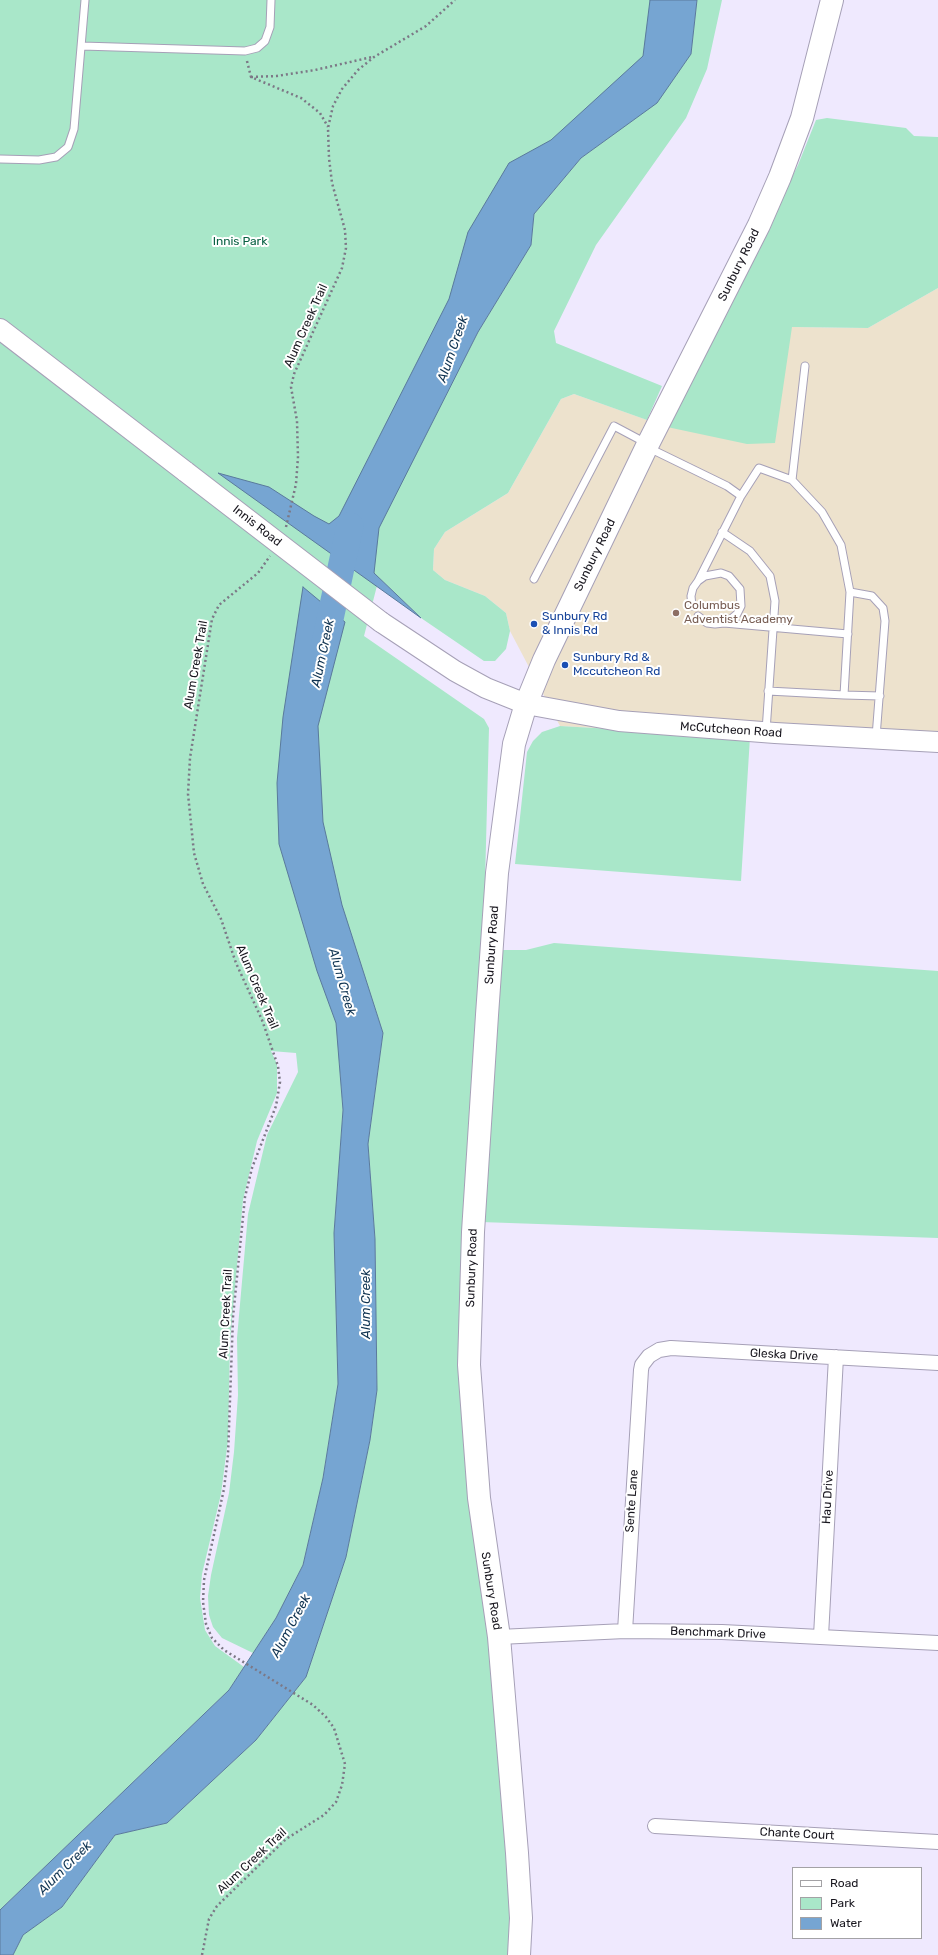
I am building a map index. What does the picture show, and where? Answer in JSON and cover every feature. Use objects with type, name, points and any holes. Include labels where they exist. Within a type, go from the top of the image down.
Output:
[{"type":"main road","name":"Sunbury Road","points":[[518,1955],[521,1918],[517,1853],[499,1637],[479,1498],[469,1365],[473,1232],[497,873],[514,744],[526,704],[544,660],[647,445],[728,287],[780,177],[802,118],[832,0]]},
{"type":"main road","name":"Innis Road","points":[[0,329],[381,622],[432,656],[486,688],[526,704]]},
{"type":"main road","name":"McCutcheon Road","points":[[526,704],[619,721],[766,733],[938,742]]},
{"type":"street","name":"Gleska Drive","points":[[641,1370],[642,1365],[649,1356],[659,1350],[671,1348],[938,1363]]},
{"type":"street","name":"Hau Drive","points":[[821,1636],[836,1357]]},
{"type":"street","name":"Sente Lane","points":[[625,1631],[641,1370]]},
{"type":"street","name":"Benchmark Drive","points":[[499,1637],[625,1631],[722,1632],[938,1643]]},
{"type":"street","name":"Chante Court","points":[[655,1826],[938,1842]]},
{"type":"lane","points":[[0,159],[39,160],[56,157],[68,147],[74,129],[85,0]]},
{"type":"lane","points":[[82,46],[245,51],[257,48],[265,41],[270,27],[271,0]]},
{"type":"lane","points":[[792,480],[805,366]]},
{"type":"lane","points":[[534,579],[614,426],[647,445],[727,486],[741,496]]},
{"type":"lane","points":[[692,606],[691,596],[698,581],[741,496],[759,468],[792,480],[822,512],[841,545],[850,592],[844,695]]},
{"type":"lane","points":[[722,532],[750,551],[770,576],[775,600],[766,733]]},
{"type":"lane","points":[[698,581],[705,576],[721,574],[729,576],[736,582],[740,589],[741,606],[737,614],[724,623]]},
{"type":"lane","points":[[850,592],[872,596],[883,608],[885,621],[876,739]]},
{"type":"lane","points":[[698,616],[707,623],[773,626],[848,634]]},
{"type":"lane","points":[[768,691],[880,696]]},
{"type":"path","name":"Alum Creek Trail","points":[[285,528],[296,484],[298,456],[297,421],[291,387],[292,380],[342,268],[346,248],[345,230],[332,183],[328,128],[333,106],[342,89],[358,70],[374,57],[426,26],[455,0]]},
{"type":"path","points":[[245,51],[250,77]]},
{"type":"path","points":[[250,77],[277,76],[315,70],[374,57]]},
{"type":"path","points":[[250,77],[301,98],[320,113],[328,128]]},
{"type":"path","name":"Alum Creek Trail","points":[[202,1955],[209,1919],[216,1906],[286,1840],[324,1815],[336,1802],[342,1785],[345,1764],[334,1728],[313,1705],[224,1650],[212,1638],[206,1624],[203,1602],[204,1580],[224,1489],[228,1455],[233,1317],[245,1197],[252,1168],[276,1106],[280,1082],[278,1066],[272,1044],[236,963],[221,919],[202,884],[194,853],[188,794],[190,758],[212,619],[219,605],[258,574],[271,554]]},
{"type":"shaded area","points":[[938,288],[938,740],[750,737],[560,726],[510,631],[506,613],[485,596],[445,580],[433,570],[434,549],[445,532],[508,493],[561,399],[574,394],[667,427],[792,327],[868,328]]},
{"type":"green space","name":"Innis Park","points":[[0,0],[674,0],[649,71],[492,232],[444,399],[478,332],[531,245],[534,214],[581,158],[657,102],[691,54],[697,0],[722,0],[707,69],[686,118],[596,245],[554,331],[556,343],[662,386],[647,420],[574,394],[561,399],[508,493],[445,532],[434,549],[433,570],[445,580],[485,596],[506,613],[510,631],[506,649],[495,661],[484,661],[421,618],[379,578],[364,636],[484,719],[489,728],[483,959],[464,1221],[506,1821],[510,1924],[509,1955],[13,1955],[23,1935],[62,1907],[115,1835],[167,1823],[256,1740],[306,1677],[346,1557],[370,1440],[377,1390],[375,1239],[368,1144],[383,1033],[354,945],[339,1057],[343,1110],[334,1233],[338,1384],[323,1478],[303,1565],[276,1618],[253,1653],[222,1638],[213,1627],[209,1615],[208,1596],[211,1575],[229,1493],[234,1452],[238,1395],[237,1338],[248,1214],[267,1135],[298,1072],[296,1053],[271,1051],[277,1064],[277,1093],[257,1141],[243,1200],[230,1342],[228,1440],[221,1494],[202,1574],[200,1598],[205,1630],[215,1646],[244,1667],[229,1690],[0,1910]]},
{"type":"green space","points":[[827,118],[906,128],[914,136],[938,137],[938,288],[868,328],[792,327],[775,443],[747,444],[667,427],[798,165],[816,120]]},
{"type":"green space","points":[[560,726],[750,737],[741,881],[515,864],[527,752],[533,741],[542,732]]},
{"type":"green space","points":[[554,943],[938,971],[938,1238],[481,1222],[500,950],[526,950]]},
{"type":"water","points":[[650,0],[697,0],[691,54],[657,103],[581,158],[534,214],[531,245],[478,332],[379,528],[374,573],[421,618],[218,473],[269,487],[329,524],[339,516],[449,299],[468,232],[509,163],[551,140],[643,56]]},
{"type":"water","points":[[303,587],[345,622],[318,726],[323,822],[342,905],[383,1033],[368,1144],[375,1239],[377,1390],[370,1440],[346,1557],[306,1677],[256,1740],[167,1823],[115,1835],[62,1907],[23,1935],[13,1955],[0,1955],[0,1910],[229,1690],[276,1618],[303,1565],[323,1478],[338,1384],[334,1233],[343,1110],[336,1023],[317,971],[279,844],[277,783],[283,717]]},
{"type":"waterway","name":"Alum Creek","points":[[324,647],[350,526]]},
{"type":"place","name":"Columbus Adventist Academy","points":[[676,613]]},
{"type":"place","name":"Sunbury Rd & Innis Rd","points":[[534,624]]},
{"type":"place","name":"Sunbury Rd & Mccutcheon Rd","points":[[565,665]]}]
